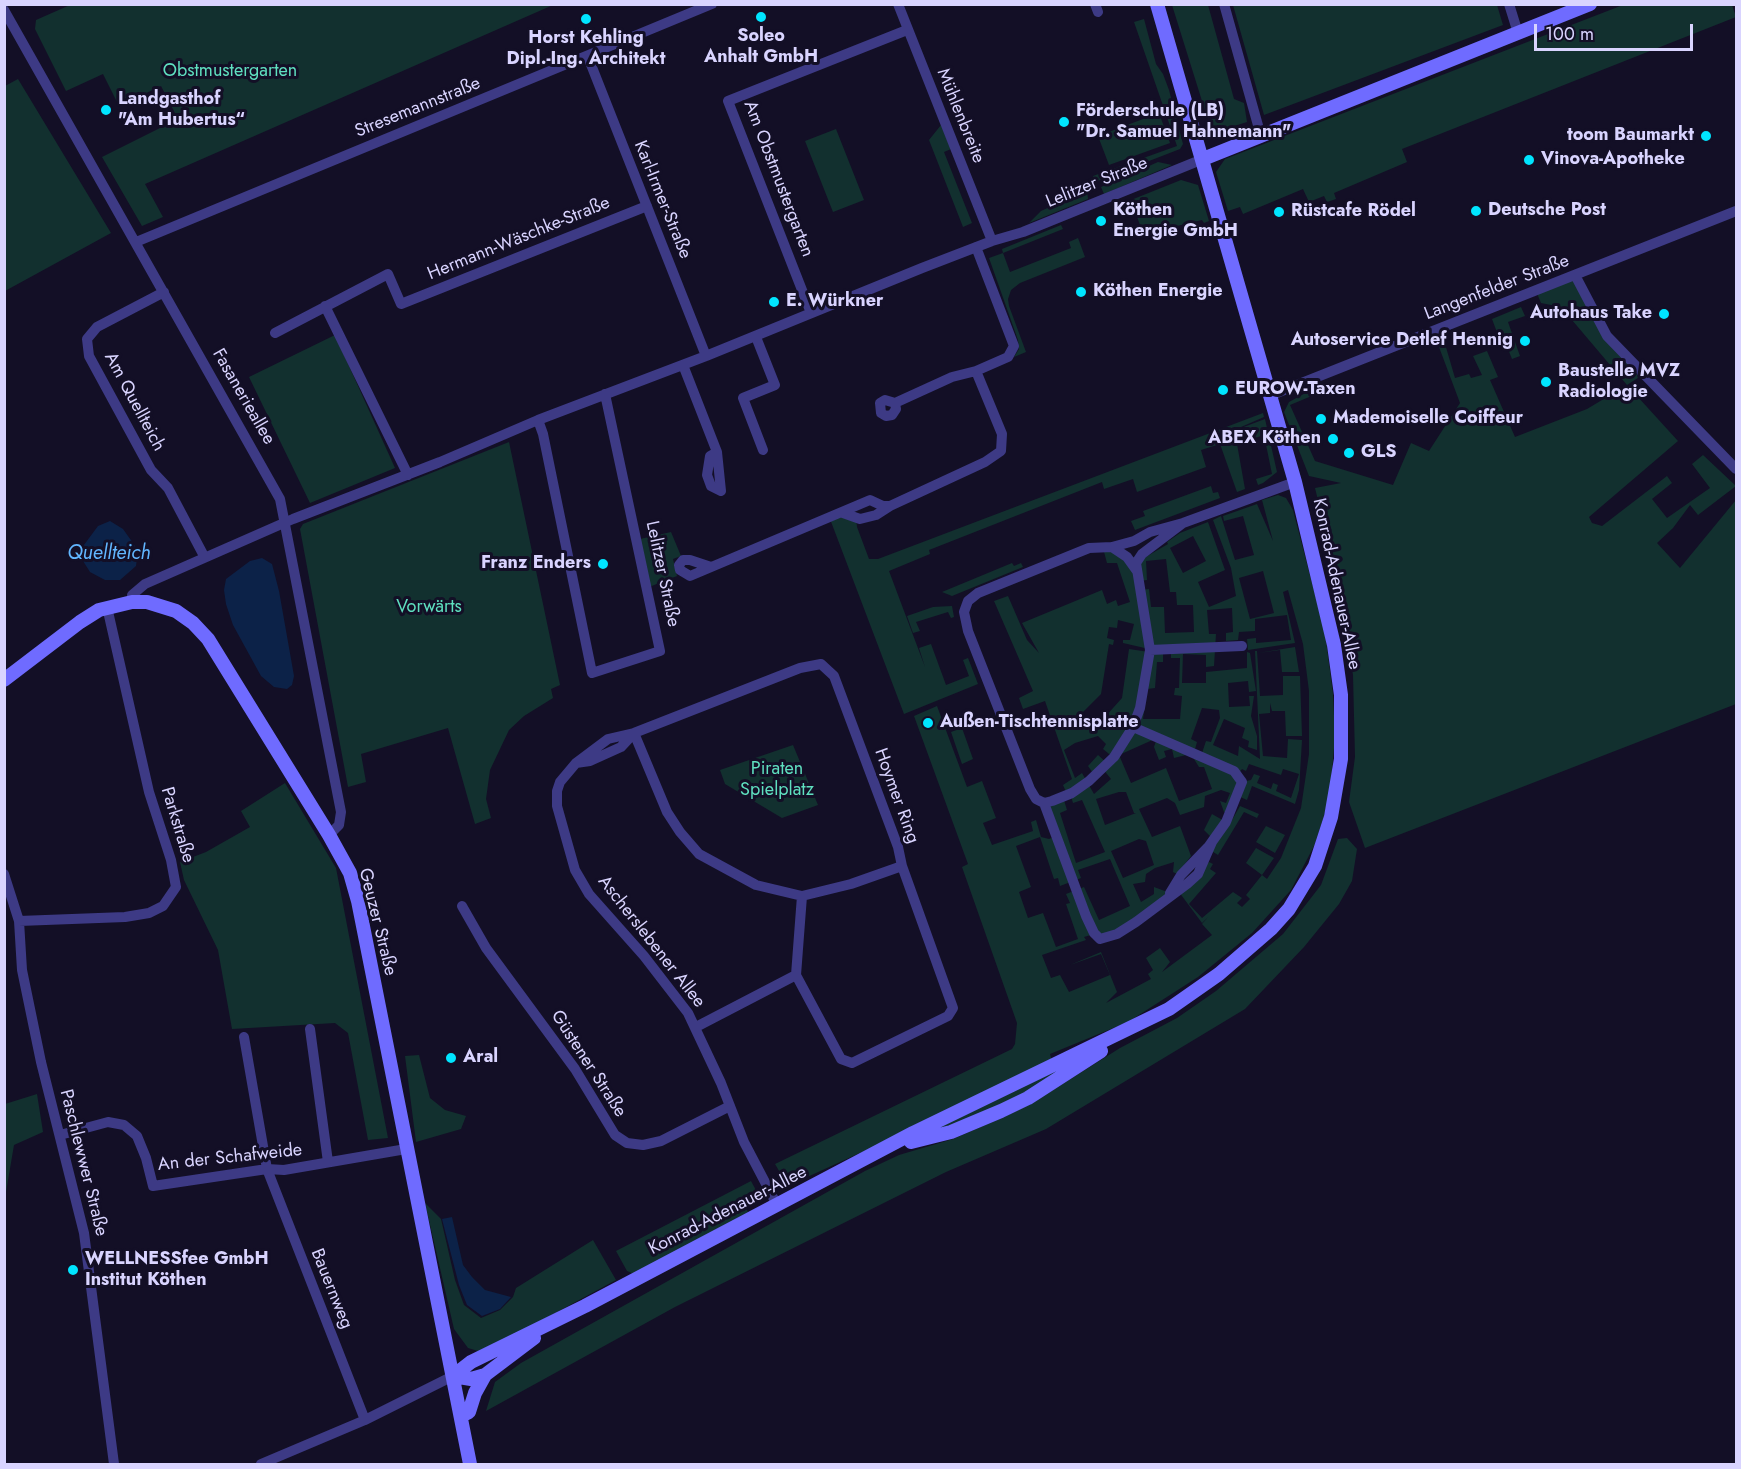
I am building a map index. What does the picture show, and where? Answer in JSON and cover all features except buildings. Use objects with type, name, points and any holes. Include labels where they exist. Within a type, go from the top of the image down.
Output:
[{"type":"main road","name":"Konrad-Adenauer-Allee","points":[[453,1376],[471,1362],[585,1306],[913,1133],[1148,1021],[1219,974],[1271,929],[1289,909],[1315,866],[1331,817],[1341,759],[1341,695],[1333,639],[1295,482],[1157,4]]},
{"type":"main road","name":"Lelitzer Straße","points":[[1203,159],[1590,4]]},
{"type":"main road","name":"Geuzer Straße","points":[[4,680],[80,622],[107,607],[132,602],[166,607],[185,617],[201,630],[329,836],[354,885],[470,1464]]},
{"type":"main road","name":"Konrad-Adenauer-Allee","points":[[484,1375],[513,1353],[585,1306]]},
{"type":"main road","points":[[453,1376],[471,1379],[484,1375]]},
{"type":"main road","points":[[461,1416],[469,1413],[484,1375]]},
{"type":"street","name":"Stresemannstraße","points":[[136,242],[712,4]]},
{"type":"street","name":"Mühlenbreite","points":[[898,4],[992,241]]},
{"type":"street","points":[[1224,4],[1261,136]]},
{"type":"street","points":[[1509,4],[1518,33]]},
{"type":"street","name":"Fasanerieallee","points":[[4,10],[275,488],[286,523],[341,812],[339,825],[329,836]]},
{"type":"street","name":"Am Obstmustergarten","points":[[811,314],[728,101],[908,30]]},
{"type":"street","name":"Karl-Irmer-Straße","points":[[588,57],[706,356]]},
{"type":"street","name":"Lelitzer Straße","points":[[132,602],[132,595],[144,584],[204,556],[408,475],[538,420],[756,337],[976,247],[1023,232],[1203,159]]},
{"type":"street","name":"Hermann-Wäschke-Straße","points":[[326,306],[388,274],[400,304],[647,206]]},
{"type":"street","name":"Langenfelder Straße","points":[[1269,396],[1737,211]]},
{"type":"street","points":[[895,402],[952,376],[976,371],[1008,357],[1014,346],[976,247]]},
{"type":"street","points":[[1575,275],[1607,336],[1737,469]]},
{"type":"street","name":"Am Quellteich","points":[[164,292],[97,327],[87,339],[89,356],[151,470],[168,488],[204,556]]},
{"type":"street","points":[[275,333],[326,306],[408,475]]},
{"type":"street","points":[[756,337],[775,385],[743,398],[763,450]]},
{"type":"street","points":[[683,365],[717,452]]},
{"type":"street","points":[[843,513],[860,519],[868,518],[985,462],[1001,451],[1002,434],[976,371]]},
{"type":"street","name":"Lelitzer Straße","points":[[538,420],[543,434],[592,673],[660,651],[605,394]]},
{"type":"street","points":[[1134,541],[1150,650],[1140,708],[1133,727],[1104,768],[1072,793],[1044,802],[1036,799],[1030,789],[968,631],[964,619],[965,607],[971,597],[1089,548],[1112,547],[1134,541],[1150,532],[1183,523],[1295,482]]},
{"type":"street","points":[[711,567],[870,500],[883,506],[890,506]]},
{"type":"street","points":[[1112,547],[1137,553],[1183,523]]},
{"type":"street","points":[[1112,547],[1127,557],[1137,571]]},
{"type":"street","name":"Parkstraße","points":[[19,921],[125,917],[149,913],[163,906],[176,887],[171,860],[149,792],[107,607]]},
{"type":"street","points":[[1150,650],[1242,646]]},
{"type":"street","name":"Hoymer Ring","points":[[821,664],[834,676],[892,829],[903,866],[850,884],[802,896],[756,885],[699,854],[667,812],[634,732],[800,668],[821,664]]},
{"type":"street","points":[[1044,802],[1096,936],[1103,939],[1117,934],[1163,903],[1181,875],[1212,842],[1238,799],[1242,788],[1241,777],[1234,771],[1133,727]]},
{"type":"street","name":"Ascherslebener Allee","points":[[634,732],[621,747],[590,761],[576,763],[560,782],[557,806],[575,870],[589,894],[668,985],[696,1027],[744,1142],[777,1205]]},
{"type":"street","points":[[802,896],[796,975],[841,1059],[847,1063],[856,1061],[948,1016],[953,1008],[903,866]]},
{"type":"street","name":"Paschlewwer Straße","points":[[4,873],[19,921],[22,970],[84,1233],[114,1464]]},
{"type":"street","name":"Güstener Straße","points":[[462,906],[486,948],[575,1069],[615,1135],[627,1143],[643,1145],[661,1141],[730,1106]]},
{"type":"street","points":[[696,1027],[796,975]]},
{"type":"street","points":[[310,1029],[328,1162]]},
{"type":"street","points":[[244,1037],[267,1169]]},
{"type":"street","name":"An der Schafweide","points":[[60,1135],[108,1122],[124,1125],[137,1136],[153,1186],[267,1169],[284,1170],[406,1149]]},
{"type":"street","name":"Bauernweg","points":[[267,1169],[365,1420]]},
{"type":"street","points":[[261,1464],[365,1420],[453,1376]]},
{"type":"green space","name":"Obstmustergarten","points":[[70,5],[553,5],[145,184],[163,217],[142,226],[102,157],[178,119],[161,86],[119,106],[103,74],[66,91],[35,29],[36,20]]},
{"type":"green space","points":[[1172,5],[1208,5],[1234,99],[1244,103],[1247,122],[1212,133]]},
{"type":"green space","points":[[1233,5],[1497,5],[1503,25],[1264,115]]},
{"type":"green space","points":[[1623,5],[1732,5],[1736,17],[1402,149],[1407,162],[1334,193],[1336,199],[1327,202],[1324,196],[1309,202],[1303,189],[1243,214],[1240,207],[1228,211],[1216,172],[1225,159]]},
{"type":"green space","points":[[1144,19],[1156,64],[1169,90],[1183,144],[1180,149],[1095,182],[1093,176],[1177,146],[1134,22]]},
{"type":"green space","points":[[18,79],[111,233],[5,291],[5,86]]},
{"type":"green space","points":[[1159,113],[1170,143],[1109,165],[1098,136]]},
{"type":"green space","points":[[941,125],[951,149],[944,152],[972,223],[963,227],[929,140]]},
{"type":"green space","points":[[836,129],[864,200],[833,212],[805,141]]},
{"type":"green space","points":[[1158,162],[1172,165],[1104,194],[1101,187]]},
{"type":"green space","points":[[1181,180],[1198,185],[1209,221],[1204,223],[1202,220],[1177,226],[1151,238],[1147,228],[1140,225],[1131,200]]},
{"type":"green space","points":[[1087,190],[1088,199],[1029,223],[1041,211]]},
{"type":"green space","points":[[1061,225],[1063,229],[1003,253],[1002,249]]},
{"type":"green space","points":[[1078,238],[1085,257],[1020,283],[1011,290],[1008,299],[1009,306],[1026,352],[1014,357],[1019,349],[1018,340],[989,258],[1003,253],[1010,272],[1071,248],[1069,242]]},
{"type":"green space","points":[[1575,276],[1596,318],[1644,374],[1627,385],[1561,307],[1541,303],[1536,291]]},
{"type":"green space","points":[[1521,307],[1525,316],[1508,322],[1520,356],[1512,359],[1502,334],[1498,335],[1492,319]]},
{"type":"green space","points":[[335,335],[395,468],[310,503],[249,377]]},
{"type":"green space","points":[[1443,337],[1455,378],[1469,374],[1471,378],[1482,375],[1473,356],[1487,351],[1498,377],[1490,380],[1515,437],[1587,409],[1627,385],[1678,441],[1589,517],[1592,523],[1602,526],[1667,476],[1672,483],[1652,499],[1667,518],[1710,488],[1692,464],[1703,455],[1736,486],[1698,515],[1690,505],[1673,528],[1657,543],[1680,568],[1736,500],[1736,704],[1365,848],[1349,802],[1355,757],[1353,675],[1331,553],[1315,488],[1341,483],[1309,476],[1284,412],[1289,402],[1324,383],[1326,390],[1290,405],[1315,461],[1393,485],[1411,443],[1429,451],[1460,403],[1436,339]]},
{"type":"green space","points":[[1263,413],[1264,417],[1225,434],[1265,419],[1277,472],[1263,483],[1258,485],[1256,479],[1272,474],[1264,435],[1237,444],[1245,489],[1237,492],[1220,444],[1201,450],[1206,467],[1137,492],[1133,479],[1104,489],[1102,482],[929,550],[930,554],[889,571],[925,667],[919,648],[931,644],[946,685],[969,676],[963,660],[968,658],[978,684],[904,714],[830,519],[843,514],[856,518],[869,559],[878,559]]},
{"type":"green space","name":"Vorwärts","points":[[509,442],[560,685],[551,689],[553,698],[524,716],[509,730],[490,770],[486,799],[491,818],[475,824],[448,728],[361,754],[366,782],[348,787],[300,529],[303,524]]},
{"type":"green space","points":[[1211,486],[1213,493],[1218,492],[1220,498],[1135,530],[1131,521],[1145,516],[1143,511]]},
{"type":"green space","points":[[1278,495],[1286,498],[1293,510],[1325,633],[1333,694],[1335,737],[1330,793],[1314,846],[1291,890],[1252,933],[1198,977],[1128,1022],[1050,1054],[1053,1065],[794,1183],[785,1181],[775,1164],[1012,1049],[1015,1044],[1017,1023],[962,867],[968,864],[914,716],[937,706],[967,787],[982,781],[996,818],[983,823],[992,845],[1033,831],[1031,822],[1036,820],[1041,837],[1049,839],[1056,836],[1044,803],[1063,797],[1067,810],[1060,813],[1076,863],[1105,852],[1082,800],[1073,803],[1070,793],[1067,794],[1063,785],[1072,779],[1045,701],[1023,709],[1019,698],[1033,691],[994,601],[1008,596],[1027,640],[1039,653],[1022,623],[1102,590],[1107,604],[1116,600],[1118,606],[1130,602],[1117,563],[1107,563],[1103,548],[1127,557],[1144,558],[1168,544],[1167,542],[1180,533],[1208,522],[1225,570],[1198,582],[1209,607],[1236,596],[1231,568],[1213,520],[1221,516],[1235,560],[1254,555],[1243,516],[1224,521],[1223,516],[1257,504],[1273,541],[1262,500]],"holes":[[[1193,536],[1206,561],[1183,573],[1170,548]],[[1166,559],[1170,592],[1176,592],[1177,605],[1193,605],[1194,632],[1165,633],[1164,607],[1151,607],[1149,589],[1141,590],[1139,581],[1147,580],[1146,561]],[[1263,571],[1274,613],[1250,619],[1239,578]],[[1288,590],[1303,644],[1309,691],[1309,754],[1301,808],[1281,858],[1267,879],[1262,875],[1246,895],[1250,899],[1242,907],[1237,903],[1242,898],[1233,892],[1202,918],[1189,904],[1216,873],[1210,869],[1213,864],[1209,862],[1179,892],[1202,923],[1208,917],[1202,924],[1212,935],[1162,972],[1170,962],[1160,948],[1146,958],[1153,970],[1148,974],[1151,979],[1106,1003],[1117,992],[1101,952],[1070,965],[1101,954],[1110,975],[1069,992],[1060,975],[1051,978],[1042,955],[1086,940],[1084,937],[1094,934],[1117,934],[1170,893],[1154,887],[1154,894],[1141,902],[1133,884],[1145,882],[1146,874],[1155,868],[1174,862],[1173,872],[1177,874],[1191,856],[1180,826],[1152,837],[1139,809],[1167,798],[1175,803],[1180,815],[1204,807],[1205,796],[1221,790],[1230,793],[1226,803],[1220,801],[1224,812],[1230,814],[1238,796],[1247,800],[1252,786],[1295,804],[1299,790],[1302,740],[1288,739],[1287,758],[1263,756],[1259,714],[1270,713],[1270,703],[1272,711],[1285,711],[1286,736],[1302,736],[1300,676],[1283,676],[1283,695],[1260,696],[1257,651],[1255,651],[1260,759],[1239,746],[1238,756],[1213,745],[1224,719],[1245,728],[1242,738],[1249,741],[1248,747],[1257,750],[1257,736],[1251,716],[1254,696],[1249,696],[1250,706],[1229,707],[1228,683],[1248,681],[1249,692],[1256,691],[1250,653],[1247,652],[1247,668],[1206,672],[1206,683],[1182,683],[1183,654],[1206,655],[1206,667],[1214,666],[1216,634],[1209,634],[1207,610],[1232,608],[1233,632],[1226,633],[1226,641],[1238,640],[1239,632],[1255,631],[1255,619],[1287,615],[1291,640],[1256,643],[1256,638],[1247,639],[1248,650],[1295,643],[1283,592]],[[1118,620],[1134,624],[1130,640],[1123,640],[1123,643],[1149,649],[1149,652],[1129,649],[1122,698],[1096,727],[1082,713],[1101,694],[1109,644],[1113,645],[1114,640],[1107,638],[1109,627],[1117,628]],[[1163,650],[1171,650],[1171,658],[1180,658],[1179,688],[1175,688],[1174,695],[1182,696],[1180,719],[1143,719],[1147,689],[1155,688],[1157,662],[1163,662]],[[1202,708],[1219,710],[1220,718],[1211,742],[1206,741],[1201,756],[1194,759],[1199,767],[1204,767],[1212,789],[1179,801],[1166,768],[1131,783],[1119,755],[1157,738],[1154,747],[1159,760],[1166,757],[1164,751],[1172,749],[1174,758],[1194,753],[1197,742],[1191,739]],[[1098,736],[1106,744],[1103,749],[1114,758],[1108,764],[1098,755],[1088,766],[1095,776],[1103,769],[1111,779],[1094,794],[1082,773],[1075,778],[1064,750],[1075,743]],[[1249,764],[1281,775],[1283,769],[1299,774],[1291,798],[1276,791],[1278,785],[1273,783],[1271,789],[1257,783],[1260,776],[1254,774],[1251,780],[1242,782],[1238,774],[1242,769],[1246,771]],[[1126,792],[1134,813],[1136,813],[1105,825],[1096,799]],[[1040,837],[1054,879],[1058,878],[1060,886],[1081,878],[1078,870],[1110,859],[1130,906],[1099,920],[1084,887],[1066,894],[1070,903],[1066,904],[1078,939],[1056,947],[1043,913],[1028,918],[1019,892],[1031,887],[1016,846]],[[1139,839],[1146,841],[1154,865],[1123,878],[1111,851]]]},
{"type":"green space","points":[[671,532],[681,556],[673,559],[677,576],[649,587],[640,539]]},
{"type":"green space","points":[[1012,563],[1014,566],[1021,563],[1023,567],[952,596],[942,592]]},
{"type":"green space","points":[[952,606],[954,617],[951,618],[948,612],[916,622],[920,631],[913,633],[907,616],[933,607]]},
{"type":"green space","points":[[1295,647],[1299,672],[1282,672],[1280,650],[1258,653]]},
{"type":"green space","points":[[962,728],[973,759],[962,764],[951,732]]},
{"type":"green space","name":"Piraten Spielplatz","points":[[793,745],[818,805],[782,818],[725,784],[720,770]]},
{"type":"green space","points":[[285,783],[336,868],[388,1138],[368,1140],[348,1033],[335,1023],[232,1029],[218,950],[184,880],[180,862],[206,852],[250,827],[241,811]]},
{"type":"green space","points":[[1240,806],[1259,814],[1257,818],[1244,812],[1218,855],[1210,850],[1214,840],[1204,830],[1212,814],[1226,822],[1228,827]]},
{"type":"green space","points":[[1266,826],[1285,835],[1275,853],[1256,842]]},
{"type":"green space","points":[[1347,838],[1357,849],[1352,881],[1339,904],[1304,947],[1245,1009],[1046,1129],[946,1172],[675,1307],[486,1411],[495,1382],[521,1363],[865,1171],[899,1155],[953,1139],[1002,1118],[1034,1102],[1120,1048],[1177,1018],[1216,991],[1283,934],[1321,885],[1338,839]]},
{"type":"green space","points":[[1256,848],[1274,858],[1262,875],[1246,863]]},
{"type":"green space","points":[[419,1055],[430,1098],[445,1110],[466,1116],[461,1129],[416,1142],[405,1056]]},
{"type":"green space","points":[[1083,1056],[1023,1094],[975,1117],[916,1137]]},
{"type":"green space","points":[[37,1094],[43,1132],[14,1145],[5,1198],[5,1104]]},
{"type":"green space","points":[[751,1181],[758,1194],[757,1202],[746,1208],[748,1212],[634,1274],[627,1271],[616,1251]]},
{"type":"green space","points":[[425,1203],[441,1219],[455,1280],[464,1305],[481,1318],[500,1310],[513,1297],[516,1288],[593,1240],[616,1280],[511,1337],[478,1351],[468,1348],[454,1329]]},
{"type":"water","name":"Quellteich","points":[[110,521],[123,529],[138,550],[136,566],[120,580],[105,580],[90,572],[78,553],[98,526]]},
{"type":"water","points":[[262,558],[272,564],[279,591],[294,676],[292,685],[287,689],[274,687],[261,676],[233,625],[226,604],[224,590],[226,579],[250,561]]},
{"type":"water","points":[[452,1217],[463,1265],[485,1290],[511,1297],[500,1309],[482,1316],[467,1305],[459,1285],[442,1219]]},
{"type":"place","name":"Soleo Anhalt GmbH","points":[[761,17]]},
{"type":"place","name":"Horst Kehling Dipl.-Ing. Architekt","points":[[586,19]]},
{"type":"place","name":"Landgasthof \"Am Hubertus“","points":[[106,110]]},
{"type":"place","name":"Förderschule (LB) \"Dr. Samuel Hahnemann\"","points":[[1064,122]]},
{"type":"place","name":"toom Baumarkt","points":[[1706,136]]},
{"type":"place","name":"Vinova-Apotheke","points":[[1529,160]]},
{"type":"place","name":"Deutsche Post","points":[[1476,211]]},
{"type":"place","name":"Rüstcafe Rödel","points":[[1279,212]]},
{"type":"place","name":"Köthen Energie GmbH","points":[[1101,221]]},
{"type":"place","name":"Köthen Energie","points":[[1081,292]]},
{"type":"place","name":"E. Würkner","points":[[774,302]]},
{"type":"place","name":"Autohaus Take","points":[[1664,314]]},
{"type":"place","name":"Autoservice Detlef Hennig","points":[[1525,341]]},
{"type":"place","name":"Baustelle MVZ Radiologie","points":[[1546,382]]},
{"type":"place","name":"EUROW-Taxen","points":[[1223,390]]},
{"type":"place","name":"Mademoiselle Coiffeur","points":[[1321,419]]},
{"type":"place","name":"ABEX Köthen","points":[[1333,439]]},
{"type":"place","name":"GLS","points":[[1349,453]]},
{"type":"place","name":"Franz Enders","points":[[603,564]]},
{"type":"place","name":"Außen-Tischtennisplatte","points":[[928,723]]},
{"type":"place","name":"Aral","points":[[451,1058]]},
{"type":"place","name":"WELLNESSfee GmbH Institut Köthen","points":[[73,1270]]}]
